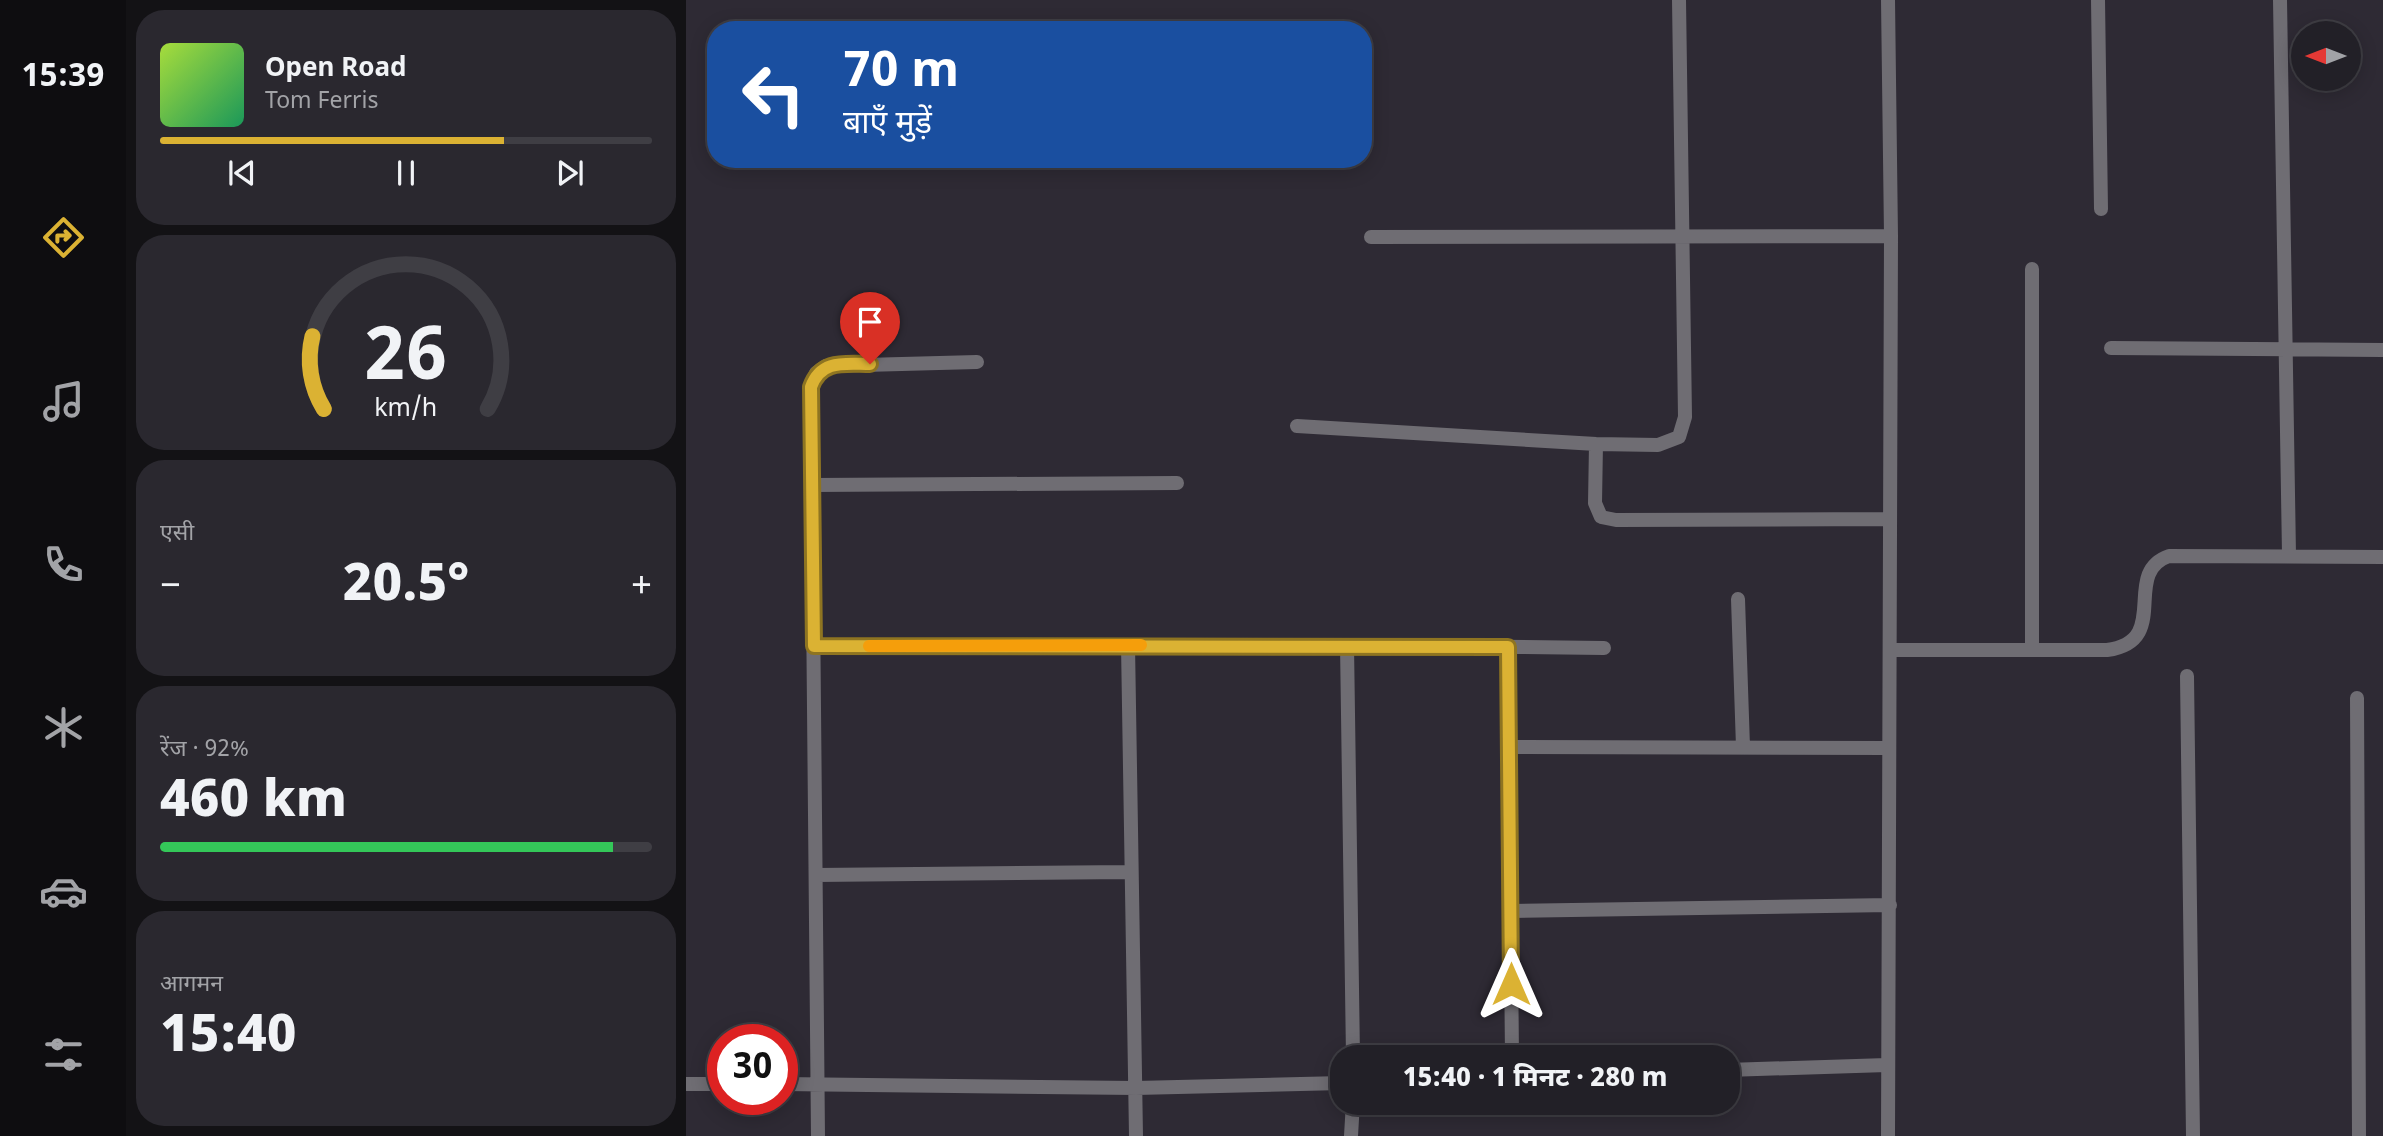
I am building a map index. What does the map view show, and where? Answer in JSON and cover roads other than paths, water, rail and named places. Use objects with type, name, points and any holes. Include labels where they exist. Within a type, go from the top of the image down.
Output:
[{"type":"street","points":[[1297,426],[1596,444],[1658,445],[1679,437],[1685,417],[1680,238],[1679,0]]},
{"type":"street","points":[[1888,0],[1891,236],[1890,650],[1887,748],[1890,905],[1888,1136]]},
{"type":"street","points":[[2098,0],[2101,209]]},
{"type":"street","points":[[2280,0],[2289,555]]},
{"type":"street","points":[[1371,237],[1891,236]]},
{"type":"street","points":[[2032,269],[2032,650]]},
{"type":"street","points":[[2111,348],[2383,350]]},
{"type":"street","points":[[818,1136],[811,387],[816,373],[826,366],[977,362]]},
{"type":"street","points":[[1596,444],[1595,503],[1601,517],[1616,520],[1890,519]]},
{"type":"street","points":[[813,485],[1177,483]]},
{"type":"street","points":[[1890,650],[2125,648],[2137,639],[2143,623],[2148,571],[2156,561],[2169,556],[2383,557]]},
{"type":"street","points":[[1738,599],[1743,747]]},
{"type":"street","points":[[1128,645],[1129,872],[1136,1136]]},
{"type":"street","points":[[814,646],[1347,645],[1604,648]]},
{"type":"street","points":[[1347,645],[1353,1045]]},
{"type":"street","points":[[1508,647],[1512,1045]]},
{"type":"street","points":[[2187,676],[2193,1136]]},
{"type":"street","points":[[2357,698],[2359,1136]]},
{"type":"street","points":[[1510,747],[1887,748]]},
{"type":"street","points":[[816,876],[1129,872]]},
{"type":"street","points":[[1511,911],[1890,905]]},
{"type":"street","points":[[1740,1070],[1887,1065]]},
{"type":"street","points":[[798,1084],[1136,1088],[1330,1083]]},
{"type":"street","points":[[686,1084],[707,1084]]},
{"type":"street","points":[[1351,1136],[1352,1115]]}]
